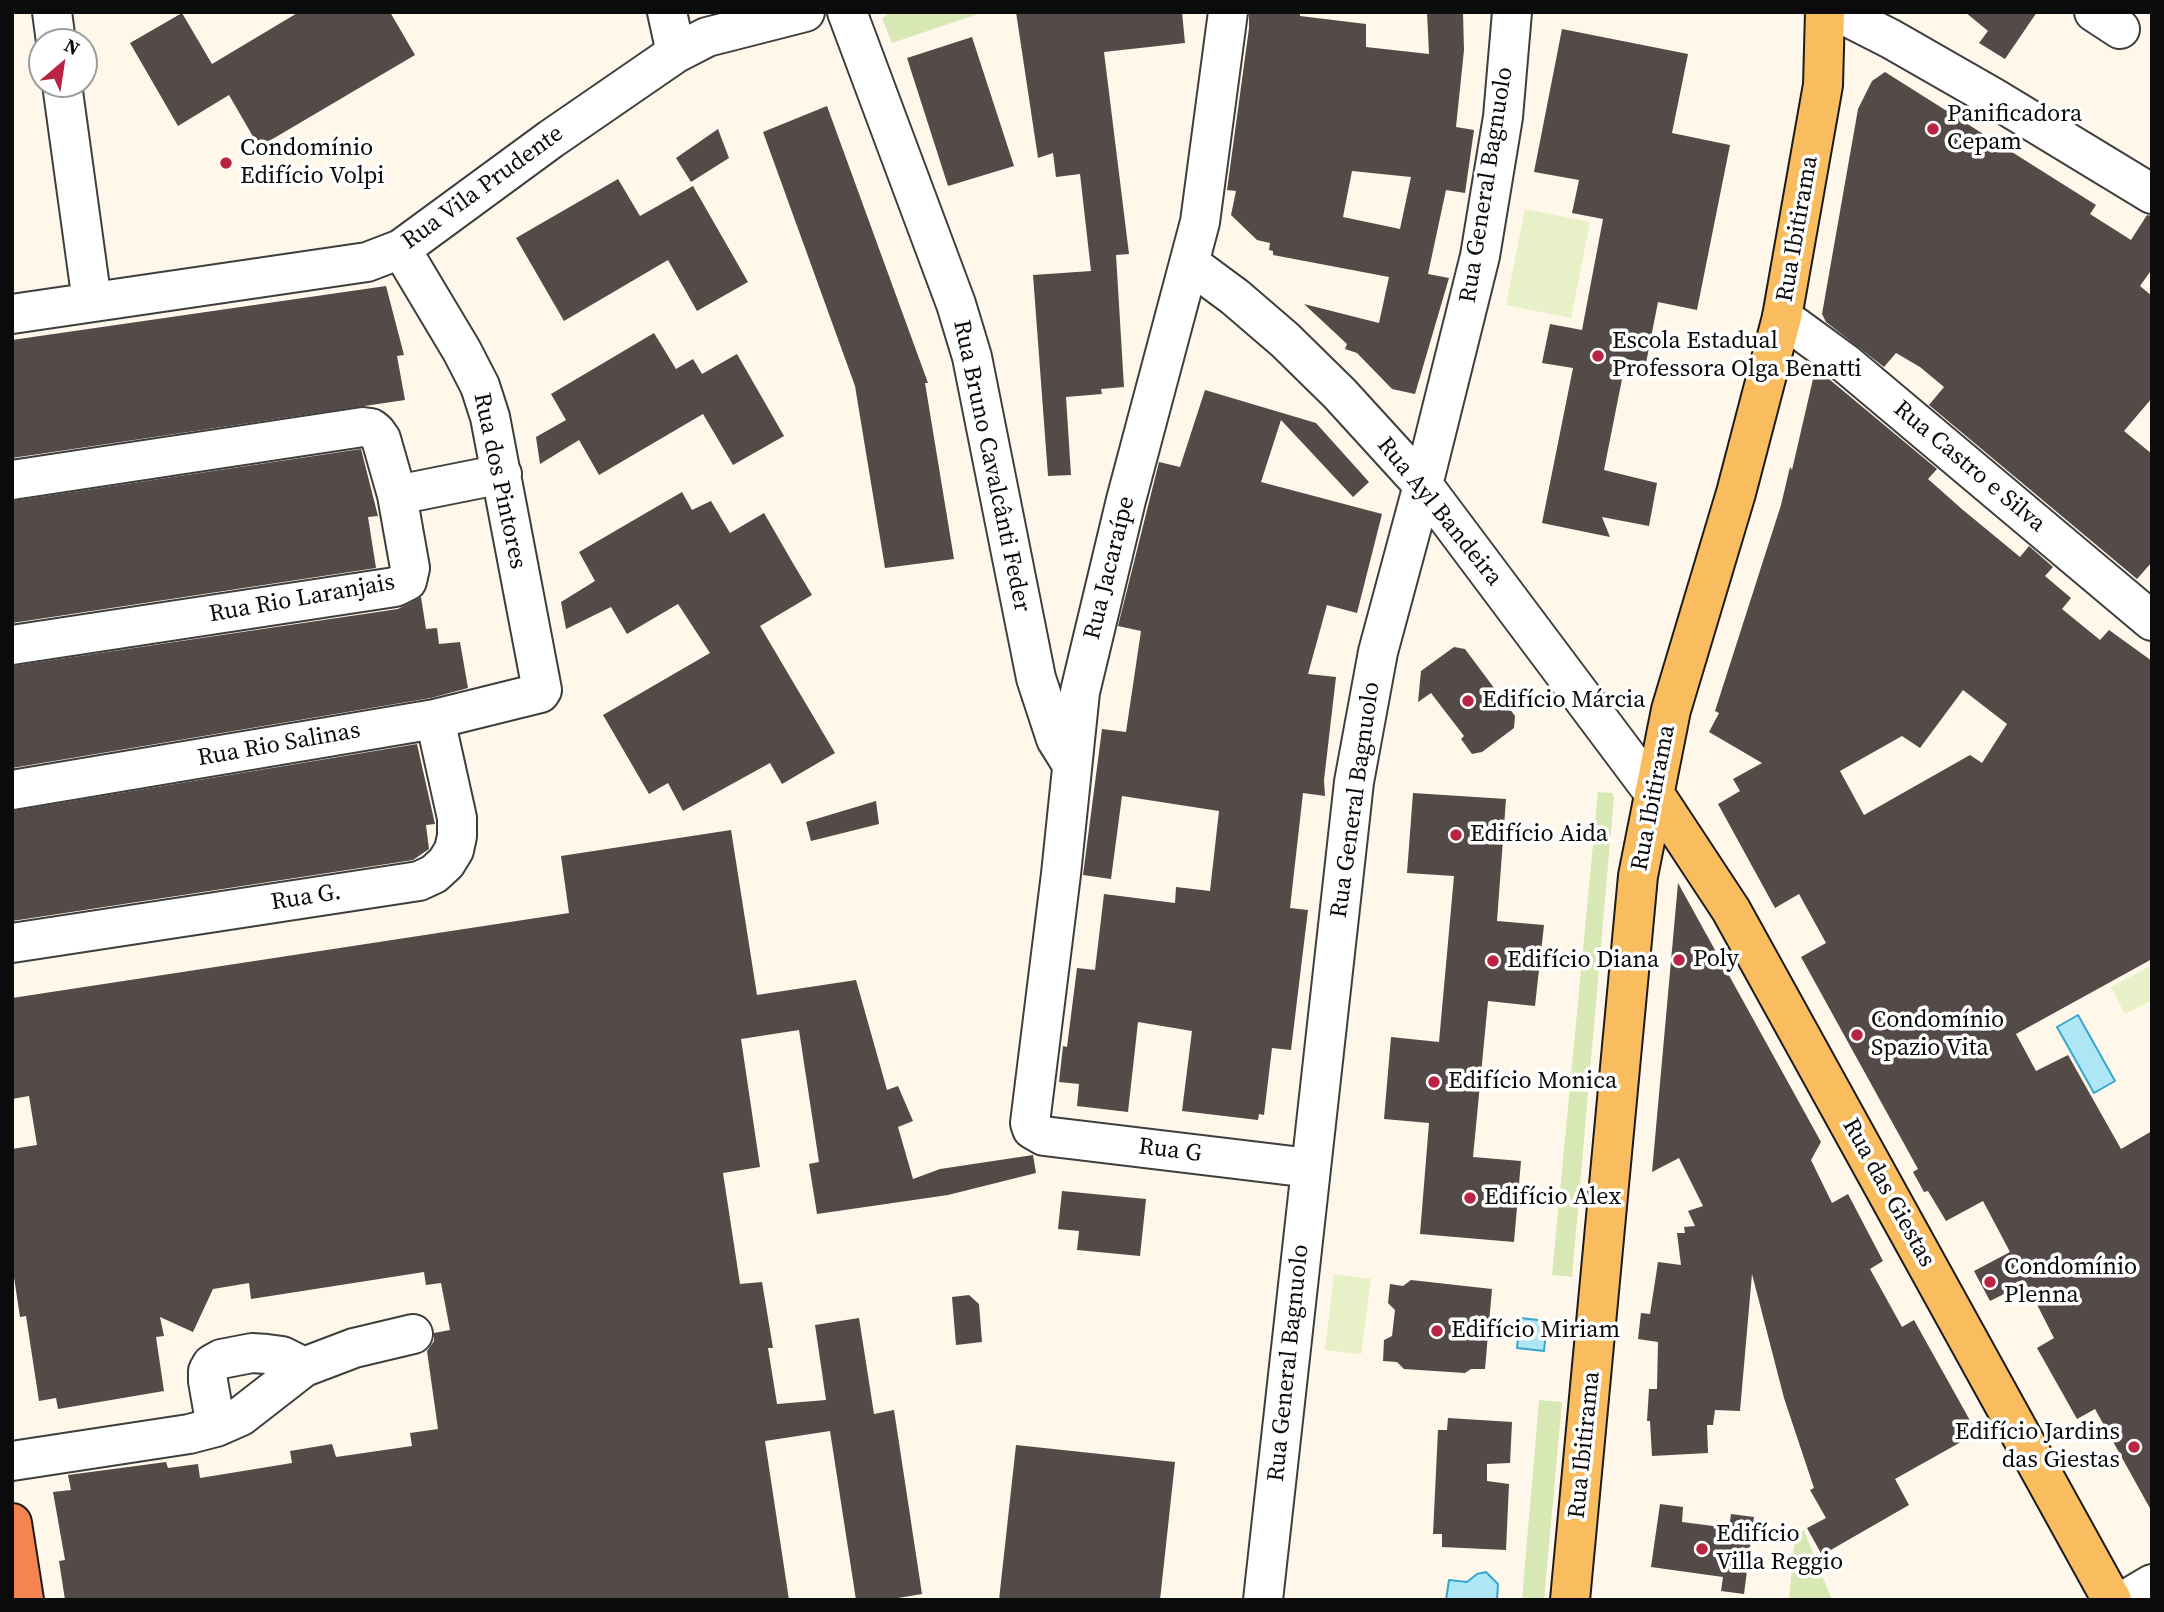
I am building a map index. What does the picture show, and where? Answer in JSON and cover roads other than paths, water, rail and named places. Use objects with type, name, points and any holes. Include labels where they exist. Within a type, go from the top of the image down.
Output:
[{"type":"highway","points":[[12,1523],[24,1600]]},
{"type":"main road","name":"Rua Ibitirama","points":[[1570,1600],[1638,876],[1671,709],[1736,493],[1783,317],[1823,85],[1825,12]]},
{"type":"main road","name":"Rua das Giestas","points":[[1654,793],[1731,910],[2112,1600]]},
{"type":"street","points":[[667,12],[676,53]]},
{"type":"street","name":"Rua Vila Prudente","points":[[12,314],[367,262],[401,249],[551,139],[676,53],[707,37],[805,12]]},
{"type":"street","name":"Rua Bruno Cavalcânti Feder","points":[[847,12],[956,304],[972,357],[1036,678],[1056,739],[1071,763]]},
{"type":"street","name":"Rua Jacaraípe","points":[[1032,1129],[1030,1124],[1080,692],[1126,500],[1200,222],[1228,12]]},
{"type":"street","name":"Rua General Bagnuolo","points":[[1263,1600],[1354,782],[1378,652],[1480,256],[1503,117],[1512,12]]},
{"type":"street","points":[[1838,12],[1994,98],[2152,194]]},
{"type":"street","points":[[64,98],[92,302]]},
{"type":"street","name":"Rua dos Pintores","points":[[401,249],[462,351],[480,386],[490,417],[542,690]]},
{"type":"street","name":"Rua Ayl Bandeira","points":[[1189,263],[1236,297],[1285,340],[1340,394],[1423,485],[1654,793]]},
{"type":"street","name":"Rua Castro e Silva","points":[[1783,317],[1855,372],[2152,621]]},
{"type":"street","name":"Rua Rio Laranjais","points":[[12,480],[363,427],[376,432],[382,439],[397,495],[410,568],[410,575],[401,585],[12,645]]},
{"type":"street","points":[[397,495],[502,474]]},
{"type":"street","name":"Rua Rio Salinas","points":[[12,790],[435,719],[539,694],[542,690]]},
{"type":"street","name":"Rua G.","points":[[12,943],[419,881],[434,874],[446,863],[454,850],[457,836],[457,818],[435,719]]},
{"type":"street","name":"Rua G","points":[[1032,1129],[1044,1136],[1310,1168]]},
{"type":"street","points":[[12,1461],[189,1434],[216,1427],[241,1416],[303,1367],[341,1352],[413,1334]]},
{"type":"street","points":[[216,1427],[208,1381],[208,1371],[212,1364],[221,1359],[242,1355],[267,1354],[282,1356],[303,1367]]},
{"type":"street","points":[[2125,1600],[2152,1584]]},
{"type":"water","points":[[2078,1015],[2115,1081],[2094,1093],[2057,1027]]},
{"type":"water","points":[[1520,1318],[1547,1321],[1544,1351],[1517,1348]]},
{"type":"water","points":[[1486,1572],[1498,1584],[1497,1600],[1446,1600],[1449,1580],[1467,1582],[1477,1574]]},
{"type":"place","name":"Panificadora Cepam","points":[[1933,129]]},
{"type":"place","name":"Condomínio Edifício Volpi","points":[[226,163]]},
{"type":"place","name":"Escola Estadual Professora Olga Benatti","points":[[1598,356]]},
{"type":"place","name":"Edifício Márcia","points":[[1468,701]]},
{"type":"place","name":"Edifício Aida","points":[[1456,835]]},
{"type":"place","name":"Poly","points":[[1679,960]]},
{"type":"place","name":"Edifício Diana","points":[[1493,961]]},
{"type":"place","name":"Condomínio Spazio Vita","points":[[1857,1035]]},
{"type":"place","name":"Edifício Monica","points":[[1434,1082]]},
{"type":"place","name":"Edifício Alex","points":[[1470,1198]]},
{"type":"place","name":"Condomínio Plenna","points":[[1990,1282]]},
{"type":"place","name":"Edifício Miriam","points":[[1437,1331]]},
{"type":"place","name":"Edifício Jardins das Giestas","points":[[2134,1447]]},
{"type":"place","name":"Edifício Villa Reggio","points":[[1702,1549]]}]
